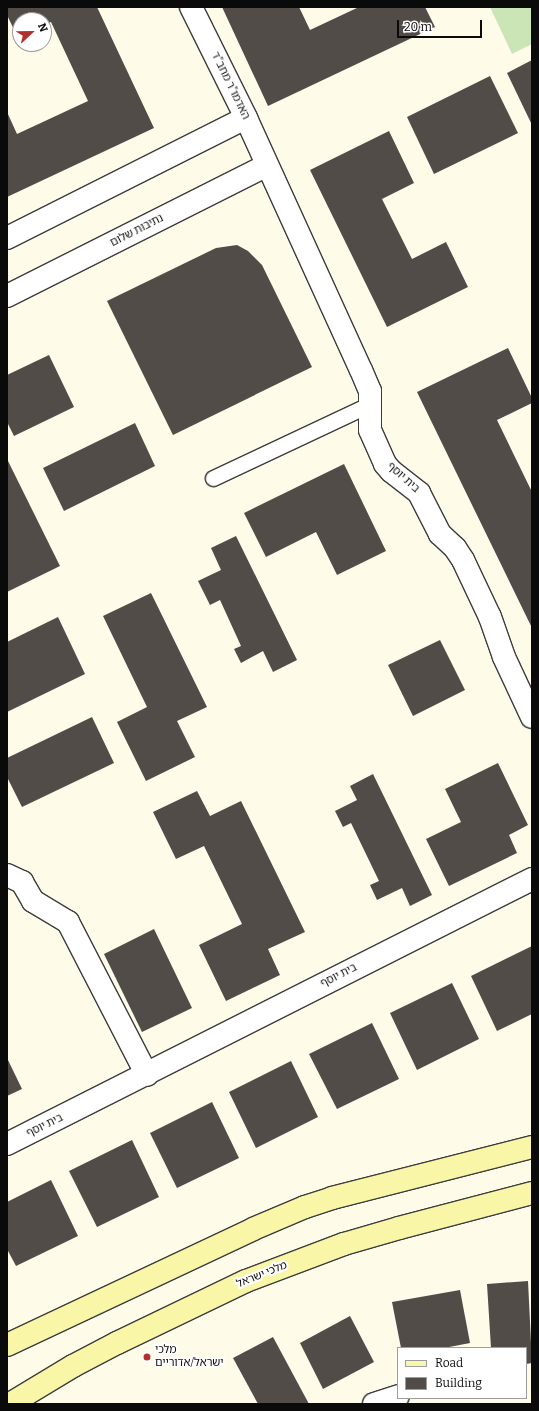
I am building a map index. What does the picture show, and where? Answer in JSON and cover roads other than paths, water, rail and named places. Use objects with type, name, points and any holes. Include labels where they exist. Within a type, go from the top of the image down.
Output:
[{"type":"street","name":"האדמו\"ר מחב\"ד","points":[[191,7],[246,118],[267,166]]},
{"type":"street","points":[[7,238],[246,118]]},
{"type":"street","name":"נתיבות שלום","points":[[7,296],[267,166]]},
{"type":"street","name":"בית יוסף","points":[[267,166],[370,391],[368,416],[370,430],[385,464],[391,471],[420,493],[440,534],[455,548],[463,560],[490,617],[504,657],[532,717]]},
{"type":"street","points":[[7,875],[22,882],[33,901],[68,922],[74,930],[147,1075]]},
{"type":"street","name":"בית יוסף","points":[[7,1144],[147,1075],[532,878]]},
{"type":"street","points":[[7,1345],[253,1229],[305,1207],[332,1198],[532,1147]]},
{"type":"street","name":"מלכי ישראל","points":[[10,1404],[73,1366],[117,1343],[246,1281],[344,1244],[532,1193]]},
{"type":"street","points":[[374,1404],[397,1396]]},
{"type":"lane","points":[[213,478],[370,404]]},
{"type":"place","name":"מלכי ישראל/אדוריים","points":[[147,1357]]}]
